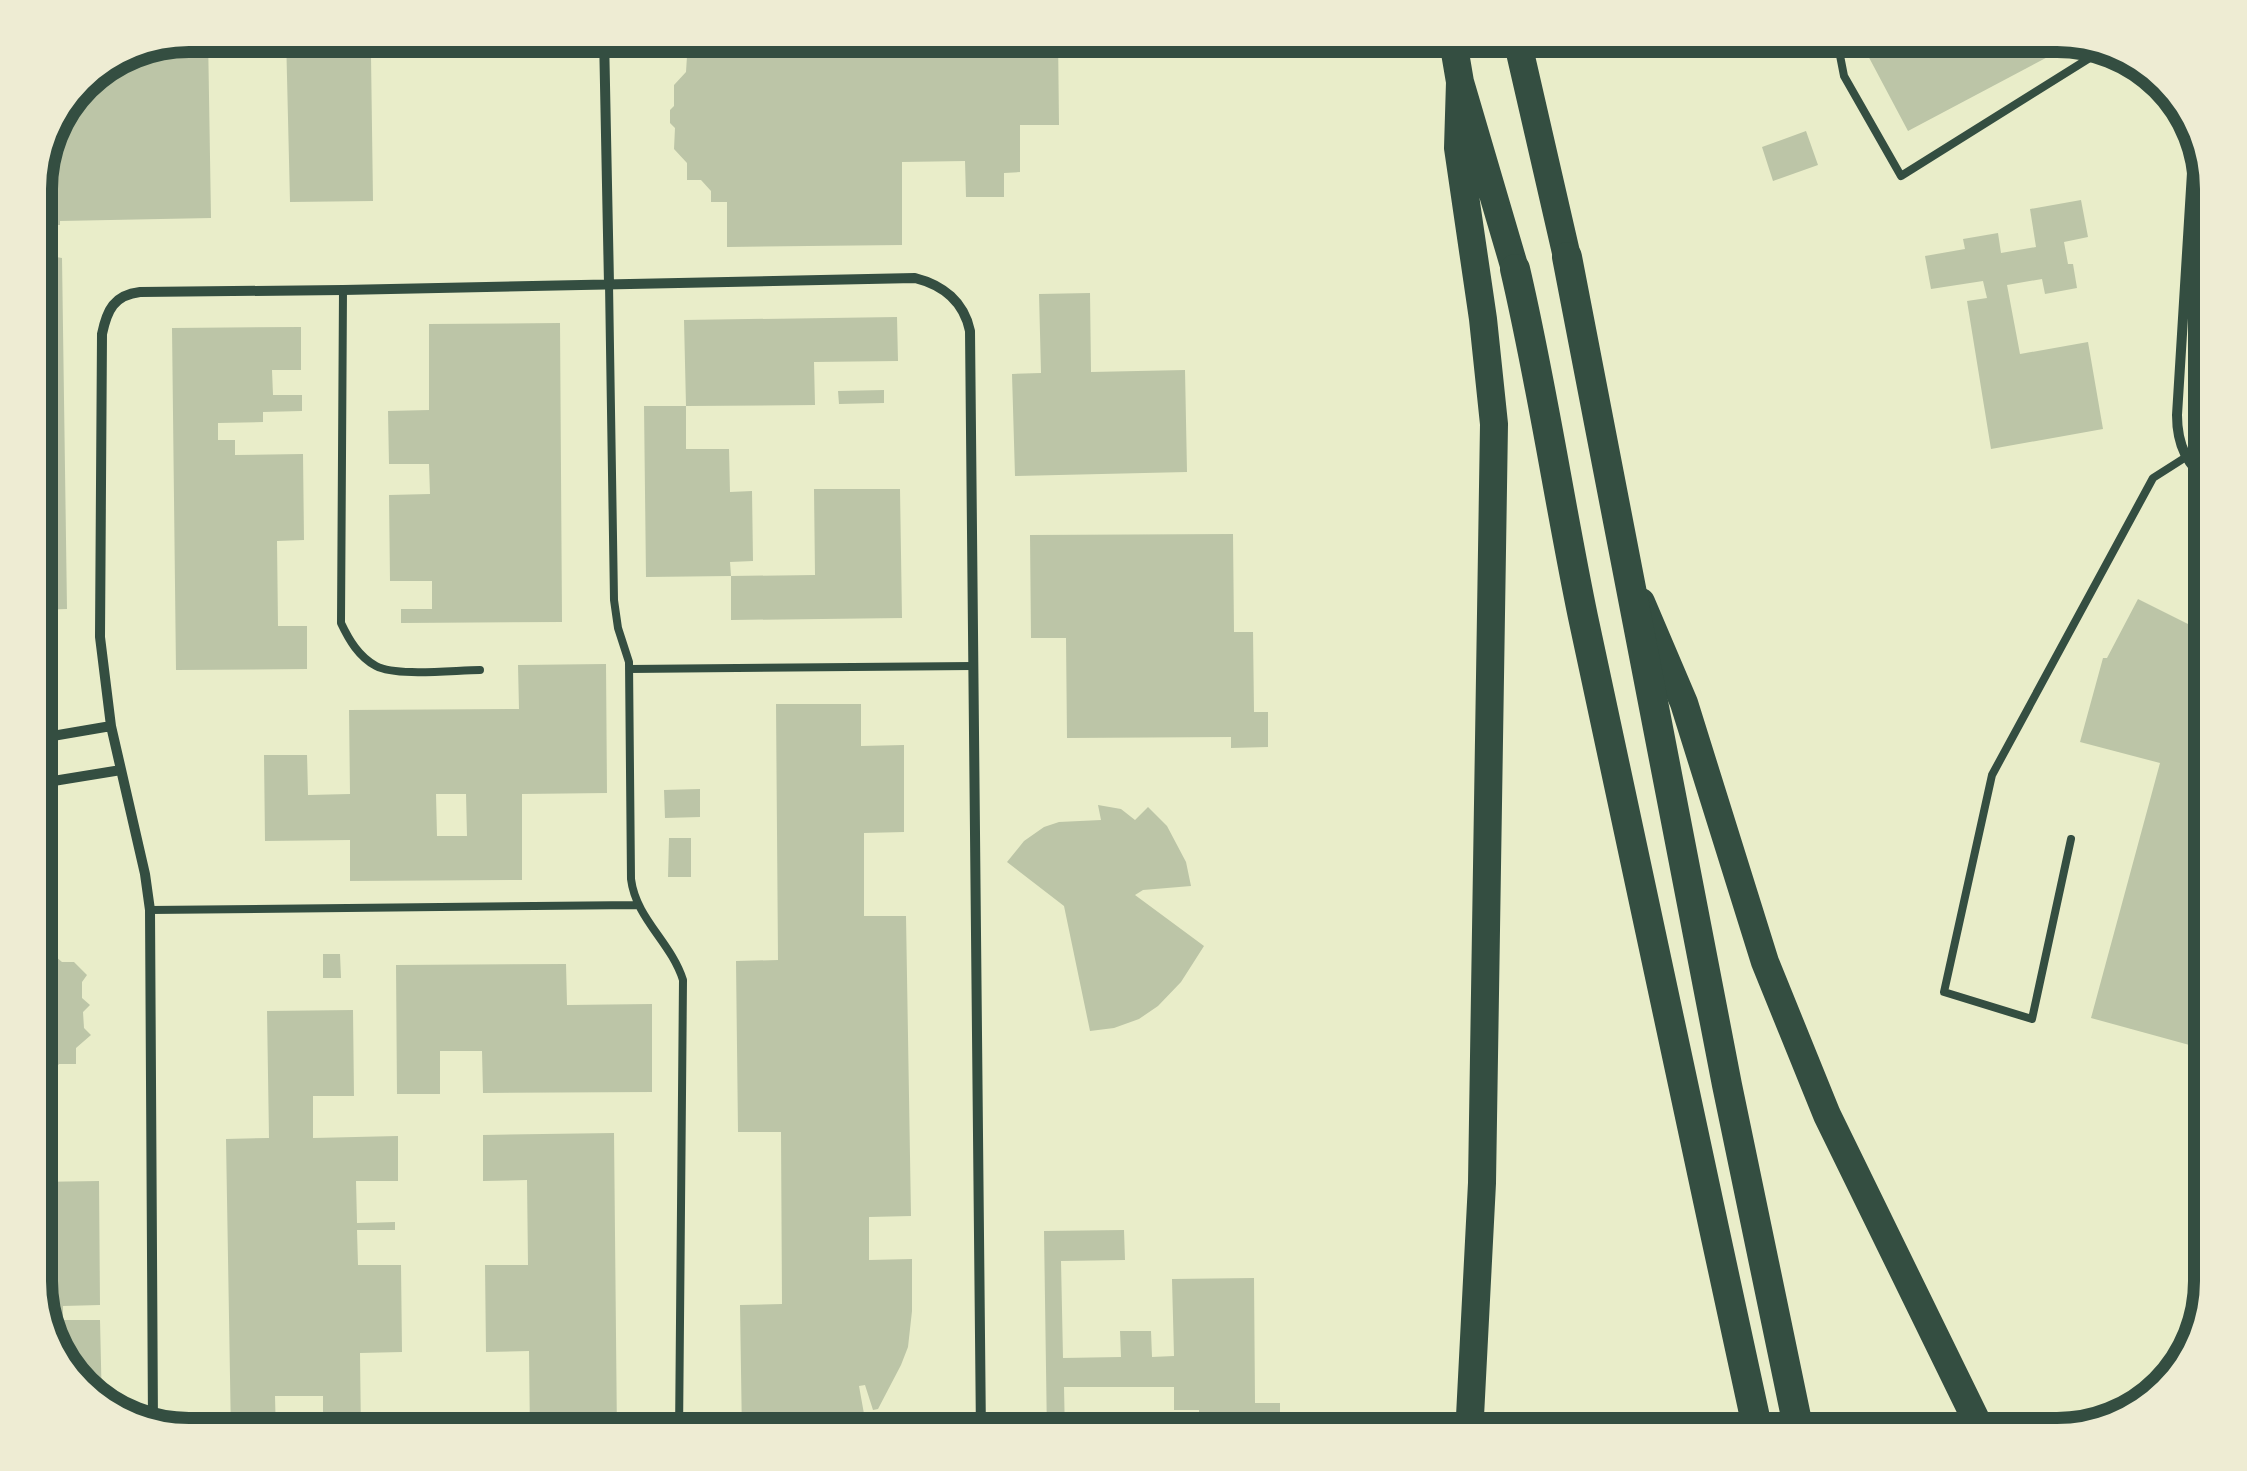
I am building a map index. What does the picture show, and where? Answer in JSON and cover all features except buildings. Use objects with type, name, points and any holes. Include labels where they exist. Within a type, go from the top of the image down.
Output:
[{"type":"highway","points":[[1455,52],[1528,324],[1621,802],[1755,1418]]},
{"type":"highway","points":[[1520,52],[1568,257],[1723,1066],[1796,1418]]},
{"type":"highway","points":[[1460,82],[1458,148],[1494,424],[1482,1163],[1470,1418]]},
{"type":"highway","points":[[1628,573],[1684,703],[1766,962],[1820,1098],[1975,1418]]},
{"type":"street","points":[[604,52],[609,284]]},
{"type":"street","points":[[2192,166],[2176,415],[2177,437],[2194,470]]},
{"type":"street","points":[[153,1413],[150,910],[111,726],[100,637],[102,334],[112,303],[140,292],[914,278],[931,282],[957,302],[967,316],[970,331],[981,1418]]},
{"type":"street","points":[[53,735],[111,726]]},
{"type":"street","points":[[53,781],[120,770]]},
{"type":"lane","points":[[1839,52],[1844,76],[1901,176],[2092,57]]},
{"type":"lane","points":[[609,284],[614,600],[629,669],[631,879],[638,905],[670,950],[683,980],[679,1418]]},
{"type":"lane","points":[[343,290],[342,623],[361,655],[378,668],[401,672],[480,670]]},
{"type":"lane","points":[[2071,839],[2032,1018],[1944,992],[1992,775],[2153,478],[2186,458]]},
{"type":"lane","points":[[629,669],[973,666]]},
{"type":"lane","points":[[150,910],[638,905]]}]
